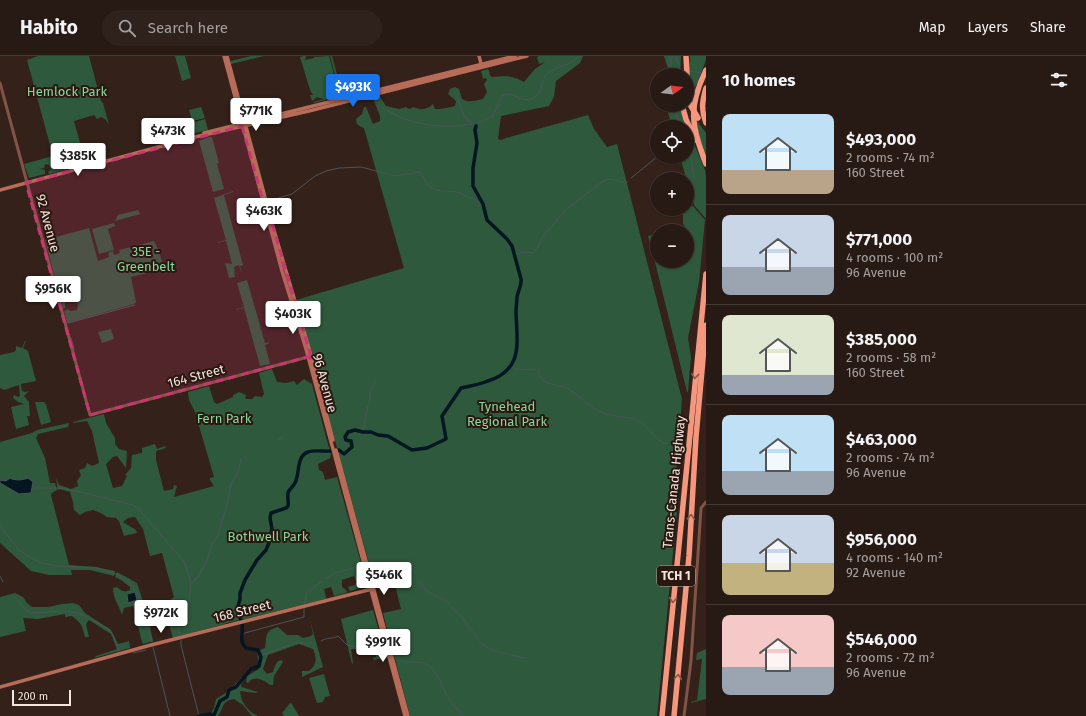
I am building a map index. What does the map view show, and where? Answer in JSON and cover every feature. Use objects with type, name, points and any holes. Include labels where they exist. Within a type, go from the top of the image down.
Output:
[{"type":"highway","points":[[684,68],[686,58]]},
{"type":"highway","points":[[686,58],[687,68]]},
{"type":"highway","points":[[705,162],[694,127],[693,113],[694,99],[706,70]]},
{"type":"highway","points":[[706,88],[702,104],[702,112],[706,124]]},
{"type":"highway","points":[[694,111],[706,128]]},
{"type":"highway","points":[[684,112],[690,129],[705,162]]},
{"type":"highway","name":"Trans-Canada Highway","points":[[662,716],[706,267]]},
{"type":"highway","name":"Trans-Canada Highway","points":[[674,716],[689,556],[699,399],[706,326]]},
{"type":"highway","points":[[699,399],[706,365]]},
{"type":"main road","name":"96 Avenue","points":[[224,56],[312,360],[336,455],[407,716]]},
{"type":"main road","name":"96 Avenue","points":[[227,56],[266,213],[334,447]]},
{"type":"main road","points":[[479,56],[482,66]]},
{"type":"main road","points":[[482,66],[515,56]]},
{"type":"main road","points":[[0,190],[244,124],[527,56]]},
{"type":"main road","points":[[266,213],[270,216]]},
{"type":"main road","points":[[308,357],[312,360]]},
{"type":"main road","name":"168 Street","points":[[0,687],[158,643],[373,589]]},
{"type":"street","name":"92 Avenue","points":[[0,83],[90,415]]},
{"type":"street","name":"164 Street","points":[[90,415],[308,357]]},
{"type":"street","points":[[684,716],[691,661],[701,508],[705,503]]},
{"type":"highlighted area","points":[[242,126],[267,215],[270,216],[312,360],[308,357],[90,415],[26,183]]},
{"type":"green space","name":"Hemlock Park","points":[[38,56],[89,56],[109,125],[105,119],[101,117],[97,119],[94,115],[74,121],[86,164],[49,174],[48,172],[51,170],[49,165],[45,164],[44,168],[40,169],[45,170],[45,174],[29,178],[24,164],[53,156],[27,60]]},
{"type":"green space","points":[[175,56],[185,56],[191,78],[182,81]]},
{"type":"green space","points":[[251,56],[264,56],[231,64],[231,61]]},
{"type":"green space","points":[[306,56],[305,60],[314,58],[314,56],[329,56],[338,89],[335,90],[328,98],[339,96],[314,103],[313,102],[324,99],[316,97],[312,101],[310,95],[313,95],[310,90],[300,57]]},
{"type":"green space","points":[[330,56],[332,56],[343,97],[341,97]]},
{"type":"green space","name":"Tynehead Regional Park","points":[[583,56],[580,63],[556,81],[554,97],[549,106],[501,116],[498,139],[501,140],[588,115],[594,129],[607,147],[617,144],[682,399],[673,512],[677,512],[657,716],[410,716],[383,613],[401,609],[394,581],[375,585],[296,300],[404,268],[364,128],[358,125],[356,121],[356,119],[362,114],[364,107],[366,107],[373,124],[380,121],[380,116],[374,101],[380,97],[386,106],[399,109],[406,107],[409,109],[414,107],[424,109],[433,104],[435,109],[455,106],[456,101],[448,94],[450,89],[455,87],[459,89],[462,99],[472,101],[483,99],[487,92],[484,84],[487,80],[486,78],[483,79],[481,71],[488,69],[489,74],[492,77],[509,76],[524,82],[535,69],[545,62],[539,64],[537,57]]},
{"type":"green space","points":[[664,56],[681,56],[680,68],[668,68]]},
{"type":"green space","points":[[690,56],[706,56],[706,60],[694,91],[694,68],[689,68]]},
{"type":"green space","points":[[201,107],[205,118],[192,121],[189,110]]},
{"type":"green space","points":[[668,112],[683,112],[685,120],[670,120]]},
{"type":"green space","points":[[695,118],[706,133],[706,158],[701,143]]},
{"type":"green space","points":[[205,119],[208,130],[195,133],[192,123]]},
{"type":"green space","points":[[212,137],[224,189],[213,192],[199,141]]},
{"type":"green space","points":[[694,144],[705,170],[706,219],[694,205],[694,172],[684,172],[682,164],[694,164]]},
{"type":"green space","points":[[233,191],[224,195],[243,265],[240,266],[242,275],[239,265],[234,267],[236,276],[233,267],[235,277],[229,278],[225,263],[232,264],[226,241],[215,243],[226,240],[214,198]]},
{"type":"green space","points":[[694,207],[705,220],[699,282],[688,338],[691,357],[688,392],[656,268],[694,268],[694,224],[683,224],[683,216],[694,216]]},
{"type":"green space","points":[[138,210],[140,214],[115,221],[118,215]]},
{"type":"green space","points":[[114,223],[115,226],[108,229],[114,250],[99,254],[92,229]]},
{"type":"green space","name":"35E - Greenbelt","points":[[89,228],[98,261],[109,257],[108,253],[113,251],[114,255],[120,253],[119,250],[154,241],[159,251],[164,269],[131,277],[136,302],[134,304],[67,323],[64,311],[68,309],[71,311],[77,310],[77,296],[72,295],[65,299],[65,308],[63,309],[45,240]]},
{"type":"green space","points":[[247,280],[265,343],[269,342],[265,345],[270,364],[260,366],[244,308],[234,310],[244,307],[237,283]]},
{"type":"green space","points":[[111,329],[114,339],[102,343],[98,332]]},
{"type":"green space","points":[[25,341],[23,348],[28,351],[36,381],[21,384],[22,391],[29,391],[24,396],[29,402],[30,416],[27,416],[29,425],[16,429],[11,407],[24,404],[13,398],[14,395],[18,397],[20,396],[19,385],[4,390],[0,388],[0,355],[14,352],[16,350],[16,346],[22,348]]},
{"type":"green space","name":"Bothwell Park","points":[[272,369],[277,382],[286,383],[294,381],[297,385],[304,379],[312,384],[331,454],[330,458],[318,464],[319,470],[323,472],[325,480],[337,477],[367,584],[363,587],[350,591],[348,587],[355,585],[356,582],[354,576],[342,580],[342,587],[347,591],[346,593],[334,596],[331,587],[324,589],[325,599],[226,623],[173,638],[164,608],[168,607],[171,599],[174,597],[162,553],[150,556],[143,529],[135,517],[128,518],[123,522],[136,530],[137,533],[124,536],[119,521],[116,518],[107,517],[93,510],[80,515],[74,510],[70,492],[60,489],[58,490],[56,478],[59,485],[71,489],[78,486],[77,481],[81,475],[79,470],[85,468],[87,463],[92,466],[99,463],[92,431],[87,421],[73,422],[104,414],[106,423],[115,438],[115,444],[119,449],[127,451],[126,468],[117,456],[113,457],[106,464],[113,488],[122,486],[127,476],[125,475],[131,468],[132,455],[142,453],[142,448],[155,444],[157,449],[165,446],[166,448],[156,451],[156,460],[164,491],[173,489],[174,485],[177,486],[174,497],[214,486],[210,478],[214,477],[195,412],[189,400],[188,392],[209,386],[214,402],[217,404],[233,397],[233,395],[239,392],[246,395],[246,399],[252,399],[255,396],[262,397],[264,394],[259,373]]},
{"type":"green space","points":[[35,402],[45,402],[44,403],[46,404],[51,422],[41,425]]},
{"type":"green space","points":[[69,423],[68,427],[38,434],[36,438],[45,458],[50,483],[55,483],[57,490],[51,495],[69,565],[96,567],[115,571],[114,576],[90,570],[71,570],[72,575],[49,575],[31,571],[0,543],[0,442],[32,433],[37,430]]},
{"type":"green space","points":[[117,572],[137,583],[147,613],[153,641],[143,644],[136,619],[138,613],[135,612],[133,606],[124,608],[122,615],[115,599],[113,588],[117,587],[126,591],[130,590],[130,587],[115,577]]},
{"type":"green space","points":[[15,593],[23,597],[32,607],[48,607],[73,603],[79,605],[85,613],[111,630],[118,644],[129,641],[130,648],[94,658],[117,649],[111,634],[89,620],[86,624],[89,637],[85,637],[80,623],[72,616],[65,617],[65,614],[38,619],[23,618],[26,631],[0,637],[0,597]]},
{"type":"green space","points":[[373,610],[379,636],[365,641],[362,650],[351,649],[352,664],[341,619]]},
{"type":"green space","points":[[310,620],[323,667],[302,677],[302,671],[309,671],[312,669],[316,658],[313,649],[299,644],[268,655],[263,669],[267,674],[273,672],[278,662],[282,660],[283,662],[274,676],[273,685],[258,679],[252,679],[248,683],[246,682],[247,676],[259,669],[257,651],[265,648],[266,637],[270,630],[278,627],[287,635],[298,635],[303,638],[311,636],[313,634]]},
{"type":"green space","points":[[706,649],[706,699],[691,703],[697,700],[702,659],[696,660],[697,653]]},
{"type":"green space","points":[[378,651],[383,652],[385,656],[374,660],[373,658],[376,657],[376,653]]},
{"type":"green space","points":[[324,674],[330,696],[325,697],[323,702],[317,703],[309,678]]},
{"type":"green space","points":[[242,677],[245,678],[241,685],[242,687],[258,692],[240,691],[245,706],[258,716],[252,716],[243,705],[234,699],[225,703],[218,716],[212,716],[211,713],[216,699],[230,690]]},
{"type":"green space","points":[[290,703],[299,716],[284,716],[282,713]]},
{"type":"water","points":[[10,478],[19,480],[28,478],[33,482],[31,493],[19,494],[0,483],[0,480],[6,481]]},
{"type":"water","points":[[135,592],[137,600],[128,603],[127,594]]},
{"type":"waterway","points":[[383,108],[399,117],[417,123],[435,126],[473,124],[476,126],[478,123],[493,116],[502,96],[509,94],[527,100],[535,97],[538,95],[543,81],[550,71],[572,62],[578,56]]},
{"type":"waterway","points":[[670,56],[671,68]]},
{"type":"waterway","points":[[676,56],[680,65]]},
{"type":"waterway","points":[[694,72],[701,73]]},
{"type":"waterway","points":[[457,95],[464,116],[472,124]]},
{"type":"waterway","points":[[676,112],[678,120]]},
{"type":"waterway","points":[[241,620],[237,610],[240,593],[245,580],[257,560],[266,550],[269,543],[272,529],[270,518],[271,513],[288,506],[288,493],[297,479],[300,461],[304,454],[311,451],[339,450],[344,454],[352,447],[351,441],[346,440],[345,437],[348,432],[355,430],[388,436],[412,450],[427,448],[446,439],[442,416],[461,388],[479,384],[498,377],[506,371],[516,355],[516,308],[521,279],[512,246],[507,239],[487,220],[483,204],[473,186],[473,168],[477,143],[475,130],[476,126]]},
{"type":"waterway","points":[[631,178],[650,163]]},
{"type":"waterway","points":[[692,164],[693,172]]},
{"type":"waterway","points":[[278,198],[292,194],[315,176],[326,171],[339,168],[361,167],[395,176],[420,172],[429,186],[436,190],[452,191],[472,198],[484,209]]},
{"type":"waterway","points":[[514,255],[524,252],[533,253],[538,247],[543,236],[567,209],[600,183],[611,179],[627,182]]},
{"type":"waterway","points":[[68,323],[135,305]]},
{"type":"waterway","points":[[71,338],[74,348]]},
{"type":"waterway","points":[[511,367],[516,369],[537,370],[542,379],[546,382],[570,390],[598,411],[639,421],[655,437],[667,444]]},
{"type":"waterway","points":[[369,403],[370,392],[376,381]]},
{"type":"waterway","points":[[361,432],[364,427],[368,406]]},
{"type":"waterway","points":[[278,440],[283,437]]},
{"type":"waterway","points":[[180,635],[178,628],[187,611],[191,584],[198,577],[207,561],[212,544],[218,535],[231,484],[238,472],[241,459]]},
{"type":"waterway","points":[[37,488],[58,488],[81,492],[133,505],[138,508],[185,563],[191,584]]},
{"type":"waterway","points":[[0,525],[17,548],[41,563],[58,566],[96,568],[116,574],[129,582],[137,592],[152,642]]},
{"type":"waterway","points":[[373,567],[402,564],[412,569],[417,574]]},
{"type":"waterway","points":[[325,579],[335,573],[361,566]]},
{"type":"waterway","points":[[0,576],[3,582]]},
{"type":"waterway","points":[[419,580],[425,589],[450,604]]},
{"type":"waterway","points":[[305,604],[306,594],[322,581]]},
{"type":"waterway","points":[[15,597],[27,611],[31,613],[64,611],[79,613],[109,629],[119,651]]},
{"type":"waterway","points":[[451,607],[461,616],[482,644],[494,651],[524,658]]},
{"type":"waterway","points":[[241,634],[304,617],[304,608]]},
{"type":"waterway","points":[[199,716],[209,714],[214,715],[220,701],[227,697],[229,690],[236,687],[251,669],[259,666],[261,657],[258,650],[246,648],[242,642],[242,624]]},
{"type":"waterway","points":[[321,641],[338,636],[347,645],[385,652]]},
{"type":"waterway","points":[[181,640],[199,716]]},
{"type":"waterway","points":[[261,655],[296,643],[312,643]]},
{"type":"waterway","points":[[153,647],[170,716]]},
{"type":"waterway","points":[[133,653],[146,650]]},
{"type":"waterway","points":[[398,660],[428,665],[437,675],[451,702],[464,716]]},
{"type":"park label","name":"Fern Park","points":[[224,418]]}]
